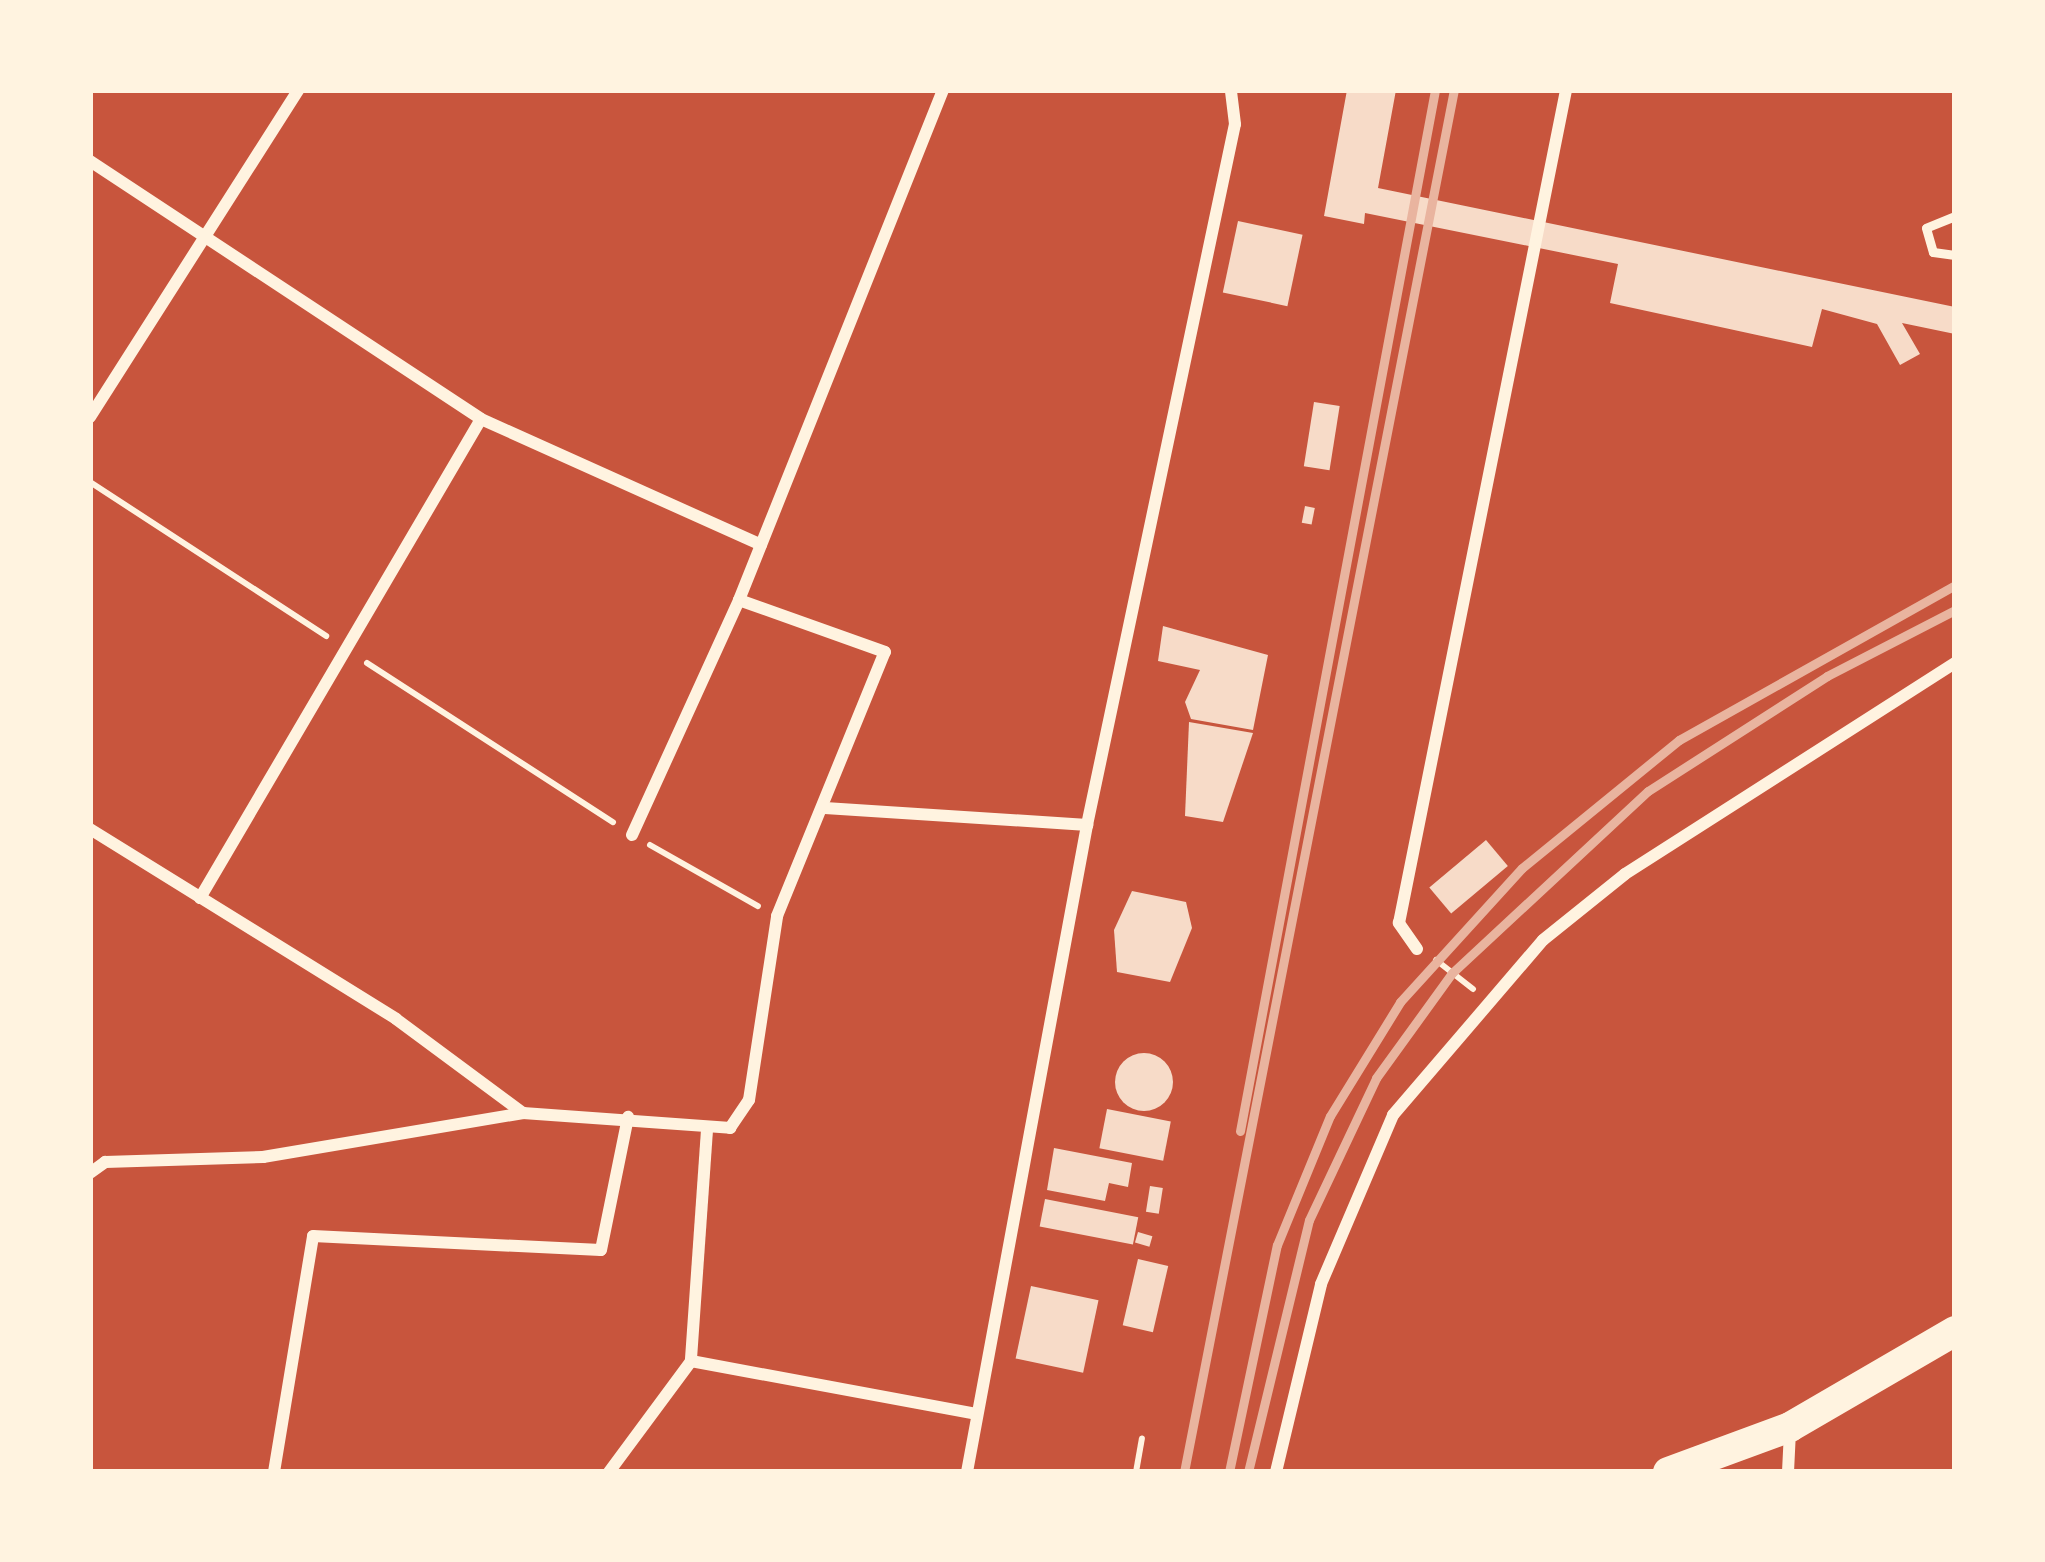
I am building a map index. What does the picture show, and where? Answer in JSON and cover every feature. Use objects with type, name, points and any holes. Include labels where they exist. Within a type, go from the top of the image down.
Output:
[{"type":"main road","points":[[1668,1472],[1790,1427],[1955,1331]]},
{"type":"street","points":[[90,417],[298,90]]},
{"type":"street","points":[[632,835],[739,600],[943,90]]},
{"type":"street","points":[[967,1472],[1087,825],[1235,124],[1231,90]]},
{"type":"street","points":[[1417,949],[1399,923],[1566,90]]},
{"type":"street","points":[[90,161],[481,419],[761,544]]},
{"type":"street","points":[[200,898],[481,419]]},
{"type":"street","points":[[90,1173],[523,1113],[628,1117],[706,1130],[730,1128],[749,1100],[777,916],[826,808],[885,652],[739,600]]},
{"type":"street","points":[[1276,1472],[1322,1284],[1394,1115],[1490,1002],[1625,874],[1955,663]]},
{"type":"street","points":[[826,808],[1087,825]]},
{"type":"street","points":[[90,829],[506,1091],[523,1113]]},
{"type":"street","points":[[274,1472],[313,1236],[601,1250],[628,1117]]},
{"type":"street","points":[[609,1472],[692,1361],[706,1130]]},
{"type":"street","points":[[692,1361],[976,1414]]},
{"type":"street","points":[[1787,1472],[1790,1427]]},
{"type":"lane","points":[[1955,216],[1926,228],[1934,252],[1955,255]]},
{"type":"path","points":[[90,482],[632,835],[777,916]]},
{"type":"path","points":[[1417,949],[1490,1002]]},
{"type":"path","points":[[1136,1472],[1142,1439]]},
{"type":"building","points":[[1347,90],[1396,90],[1378,188],[1955,307],[1955,334],[1902,323],[1920,354],[1900,365],[1877,324],[1822,309],[1812,347],[1610,303],[1618,264],[1365,213],[1364,224],[1324,216]]},
{"type":"building","points":[[1238,221],[1303,235],[1287,306],[1223,292]]},
{"type":"building","points":[[1314,402],[1340,406],[1330,470],[1304,466]]},
{"type":"building","points":[[1305,506],[1315,508],[1312,525],[1302,523]]},
{"type":"building","points":[[1163,626],[1268,655],[1253,730],[1191,719],[1185,702],[1200,670],[1158,661]]},
{"type":"building","points":[[1189,722],[1253,733],[1223,822],[1185,816]]},
{"type":"building","points":[[1486,840],[1508,866],[1451,914],[1429,888]]},
{"type":"building","points":[[1132,891],[1186,902],[1192,928],[1170,982],[1117,972],[1114,930]]},
{"type":"building","points":[[1144,1053],[1165,1061],[1173,1082],[1165,1103],[1144,1111],[1123,1103],[1115,1082],[1123,1061]]},
{"type":"building","points":[[1107,1109],[1171,1121],[1163,1161],[1099,1148]]},
{"type":"building","points":[[1054,1148],[1132,1163],[1128,1187],[1109,1183],[1105,1201],[1047,1190]]},
{"type":"building","points":[[1150,1186],[1163,1188],[1159,1214],[1146,1212]]},
{"type":"building","points":[[1045,1199],[1138,1217],[1133,1245],[1040,1226]]},
{"type":"building","points":[[1138,1232],[1152,1236],[1149,1247],[1135,1243]]},
{"type":"building","points":[[1138,1259],[1168,1266],[1153,1332],[1123,1325]]},
{"type":"building","points":[[1031,1286],[1098,1300],[1083,1373],[1016,1358]]},
{"type":"railway","points":[[1240,1131],[1435,90]]},
{"type":"railway","points":[[1184,1472],[1454,90]]},
{"type":"railway","points":[[1229,1472],[1277,1245],[1330,1116],[1400,1002],[1522,868],[1679,740],[1955,585]]},
{"type":"railway","points":[[1248,1472],[1309,1220],[1376,1078],[1452,973],[1648,791],[1827,676],[1955,610]]}]
